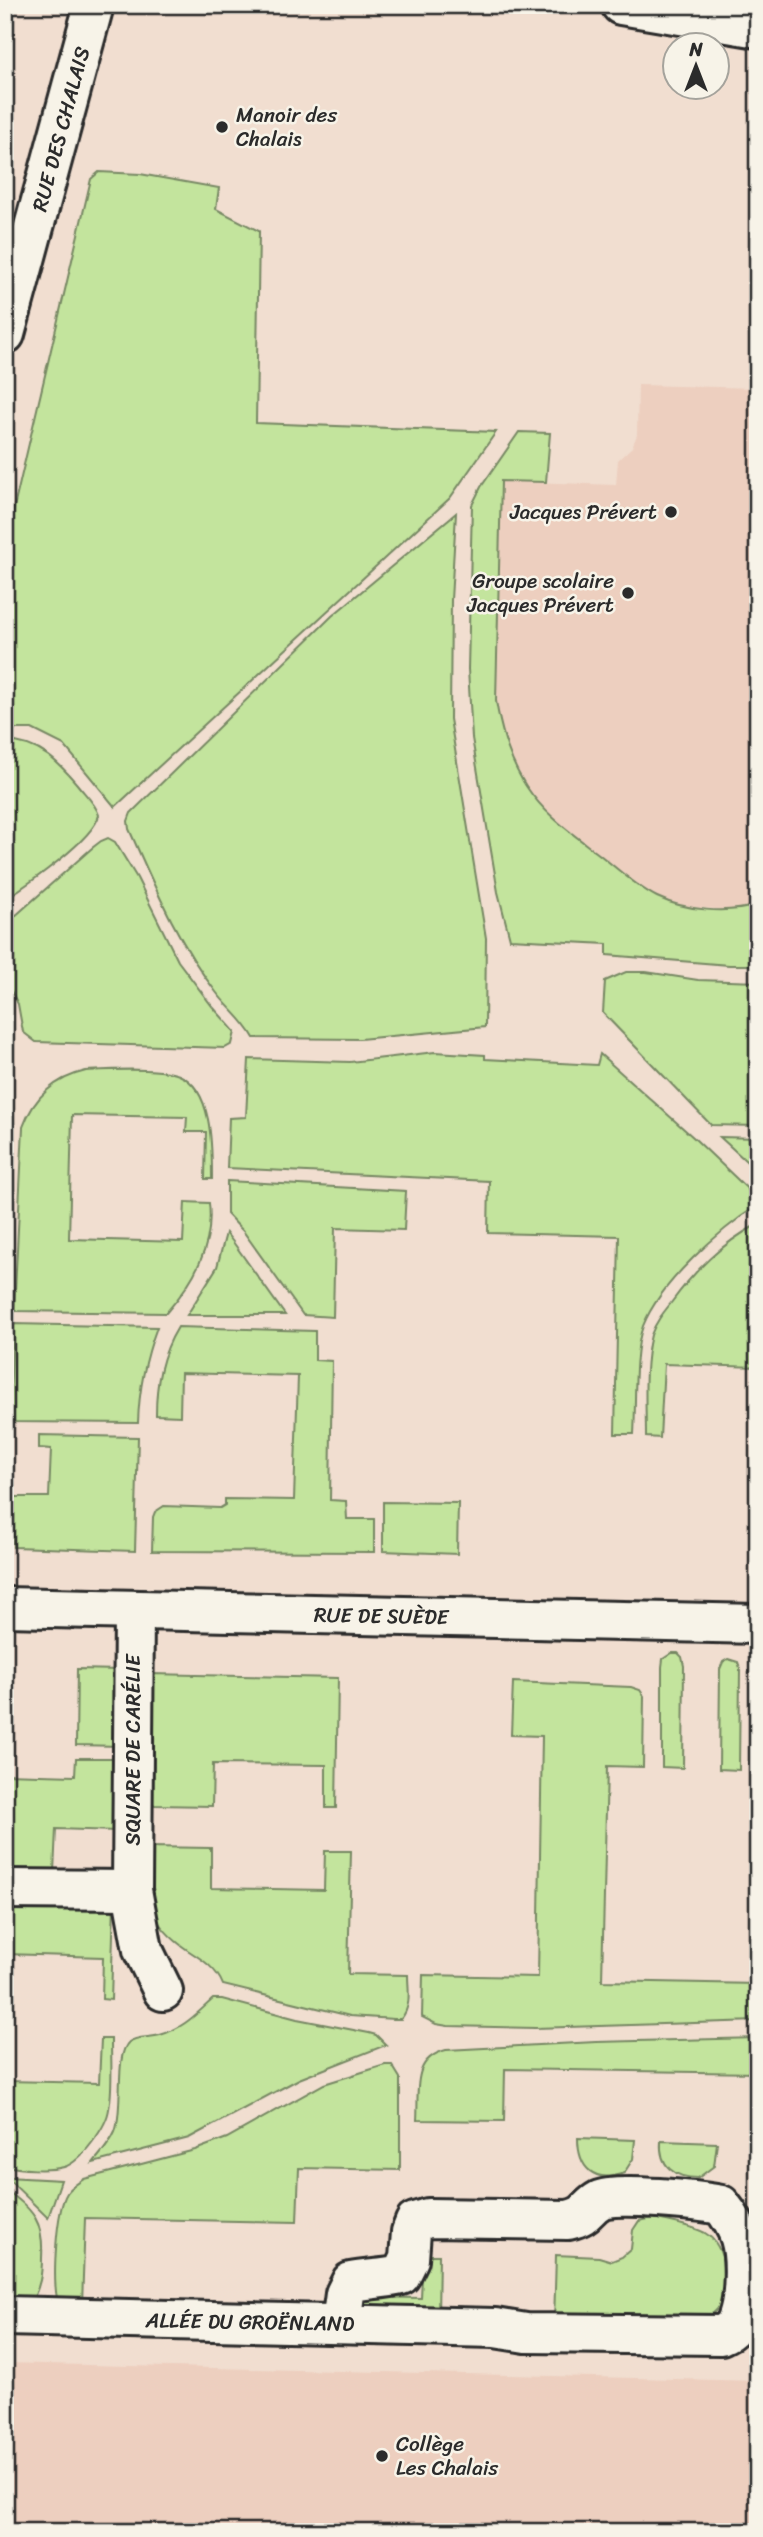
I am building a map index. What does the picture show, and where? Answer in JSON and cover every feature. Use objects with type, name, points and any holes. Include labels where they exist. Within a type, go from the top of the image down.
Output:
[{"type":"street","name":"RUE DES CHALAIS","points":[[5,334],[94,5]]},
{"type":"street","points":[[621,5],[758,28]]},
{"type":"street","name":"RUE DE SUÈDE","points":[[5,1607],[758,1625]]},
{"type":"street","name":"SQUARE DE CARÉLIE","points":[[134,1610],[132,1891],[144,1950],[163,1992]]},
{"type":"street","points":[[5,1889],[132,1891]]},
{"type":"street","name":"ALLÉE DU GROËNLAND","points":[[5,2316],[495,2328],[526,2333],[721,2335],[731,2329],[737,2317],[744,2285],[745,2259],[740,2236],[721,2204],[696,2200],[614,2197],[601,2200],[583,2216],[568,2220],[428,2218],[415,2222],[411,2232],[409,2259],[401,2275],[351,2283],[345,2294],[341,2324]]},
{"type":"shaded area","name":"Groupe scolaire Jacques Prévert","points":[[638,385],[758,388],[758,905],[754,907],[729,910],[689,907],[658,898],[637,885],[572,836],[547,813],[526,787],[511,760],[501,731],[496,701],[501,481],[616,485],[618,460],[632,447],[637,435]]},
{"type":"shaded area","name":"Collège Les Chalais","points":[[5,2363],[758,2381],[758,2532],[5,2532]]},
{"type":"green space","points":[[99,172],[140,174],[219,188],[216,209],[259,231],[256,423],[496,432],[450,498],[115,807],[64,745],[32,729],[5,729],[5,530],[12,516],[91,179]]},
{"type":"green space","points":[[519,432],[550,433],[546,482],[501,481],[496,701],[510,756],[526,786],[550,814],[649,893],[668,902],[707,910],[733,910],[758,905],[758,965],[607,955],[607,944],[510,939],[498,892],[472,738],[468,669],[472,505],[481,487]]},
{"type":"green space","points":[[456,513],[451,600],[450,719],[486,938],[485,1027],[360,1039],[254,1038],[202,973],[178,934],[129,829],[131,813],[332,616]]},
{"type":"green space","points":[[5,741],[29,745],[57,763],[91,801],[99,815],[94,825],[73,848],[5,899]]},
{"type":"green space","points":[[108,838],[115,842],[137,878],[178,961],[235,1032],[232,1044],[225,1048],[36,1042],[23,1032],[18,1004],[5,980],[5,925],[92,848]]},
{"type":"green space","points":[[626,972],[646,972],[698,980],[758,982],[758,1126],[711,1125],[603,1013],[605,981]]},
{"type":"green space","points":[[435,1052],[485,1055],[485,1059],[597,1065],[600,1054],[758,1199],[758,1205],[726,1228],[692,1259],[651,1309],[643,1326],[638,1350],[634,1434],[615,1434],[619,1236],[488,1233],[489,1181],[227,1168],[229,1118],[246,1117],[249,1059],[350,1062]]},
{"type":"green space","points":[[86,1071],[170,1072],[190,1082],[204,1106],[211,1136],[212,1179],[205,1179],[206,1132],[186,1132],[187,1117],[72,1115],[69,1239],[183,1242],[185,1202],[209,1203],[208,1234],[200,1262],[166,1313],[14,1311],[23,1127],[33,1107],[47,1090],[65,1078]]},
{"type":"green space","points":[[720,1137],[758,1138],[758,1172]]},
{"type":"green space","points":[[227,1181],[406,1191],[404,1230],[335,1228],[333,1317],[303,1315],[243,1231],[227,1214]]},
{"type":"green space","points":[[758,1224],[758,1367],[664,1364],[660,1438],[646,1437],[647,1360],[655,1326],[699,1269],[732,1240]]},
{"type":"green space","points":[[226,1233],[285,1315],[187,1315],[217,1267]]},
{"type":"green space","points":[[13,1324],[157,1327],[143,1374],[138,1423],[9,1422]]},
{"type":"green space","points":[[178,1327],[315,1331],[315,1360],[332,1361],[330,1500],[346,1501],[347,1519],[374,1519],[374,1552],[152,1551],[153,1517],[155,1512],[164,1506],[220,1508],[225,1505],[225,1499],[294,1500],[298,1376],[181,1373],[180,1416],[156,1415],[161,1370],[167,1348]]},
{"type":"green space","points":[[39,1435],[138,1437],[135,1551],[13,1547],[14,1497],[49,1497],[51,1449],[39,1448]]},
{"type":"green space","points":[[383,1502],[458,1503],[457,1554],[383,1551]]},
{"type":"green space","points":[[672,1653],[678,1653],[682,1657],[684,1666],[683,1768],[662,1767],[662,1667],[663,1659]]},
{"type":"green space","points":[[728,1659],[738,1662],[740,1668],[739,1770],[719,1769],[720,1669]]},
{"type":"green space","points":[[77,1669],[120,1670],[120,1746],[76,1745]]},
{"type":"green space","points":[[151,1674],[338,1678],[336,1808],[326,1808],[326,1765],[213,1764],[212,1806],[155,1805],[147,1800]]},
{"type":"green space","points":[[513,1682],[631,1687],[640,1690],[644,1696],[643,1767],[607,1766],[602,1981],[758,1984],[758,2021],[535,2028],[448,2026],[422,2017],[423,1975],[538,1977],[542,1736],[511,1735]]},
{"type":"green space","points":[[76,1758],[119,1758],[117,1831],[56,1829],[54,1872],[5,1871],[5,1774],[75,1776]]},
{"type":"green space","points":[[148,1847],[211,1848],[211,1888],[324,1890],[325,1851],[351,1851],[348,1974],[408,1975],[409,1998],[401,2019],[350,2016],[223,1985],[204,1961],[163,1929],[156,1917],[148,1893]]},
{"type":"green space","points":[[5,1900],[114,1902],[111,2000],[102,1999],[103,1957],[5,1954]]},
{"type":"green space","points":[[213,1999],[369,2033],[376,2035],[386,2045],[299,2079],[189,2138],[93,2163],[108,2144],[118,2122],[120,2070],[124,2049],[129,2042],[176,2029]]},
{"type":"green space","points":[[758,2038],[758,2073],[505,2069],[504,2121],[417,2120],[418,2087],[422,2068],[435,2054],[446,2050],[596,2042]]},
{"type":"green space","points":[[101,2039],[111,2039],[111,2092],[104,2125],[92,2142],[78,2158],[64,2167],[34,2169],[5,2165],[5,2081],[99,2083]]},
{"type":"green space","points":[[392,2065],[400,2078],[400,2170],[299,2168],[297,2222],[85,2218],[82,2305],[58,2302],[55,2279],[60,2214],[67,2193],[75,2185],[84,2179],[195,2150],[227,2138],[324,2084]]},
{"type":"green space","points":[[578,2138],[635,2140],[633,2159],[624,2173],[613,2176],[596,2175],[581,2158]]},
{"type":"green space","points":[[661,2141],[717,2143],[714,2166],[698,2178],[675,2173],[666,2164]]},
{"type":"green space","points":[[6,2177],[61,2180],[48,2218]]},
{"type":"green space","points":[[5,2189],[35,2218],[42,2245],[41,2275],[32,2301],[5,2305]]},
{"type":"green space","points":[[653,2218],[705,2233],[718,2247],[725,2279],[722,2300],[717,2309],[706,2319],[554,2323],[556,2255],[599,2257],[612,2261],[631,2249],[633,2230],[639,2221]]},
{"type":"green space","points":[[439,2255],[438,2317],[360,2314],[359,2297],[421,2298],[423,2257]]},
{"type":"place","name":"Manoir des Chalais","points":[[222,127]]},
{"type":"place","name":"Jacques Prévert","points":[[671,512]]},
{"type":"place","name":"Groupe scolaire Jacques Prévert","points":[[628,593]]},
{"type":"place","name":"Collège Les Chalais","points":[[382,2456]]}]
